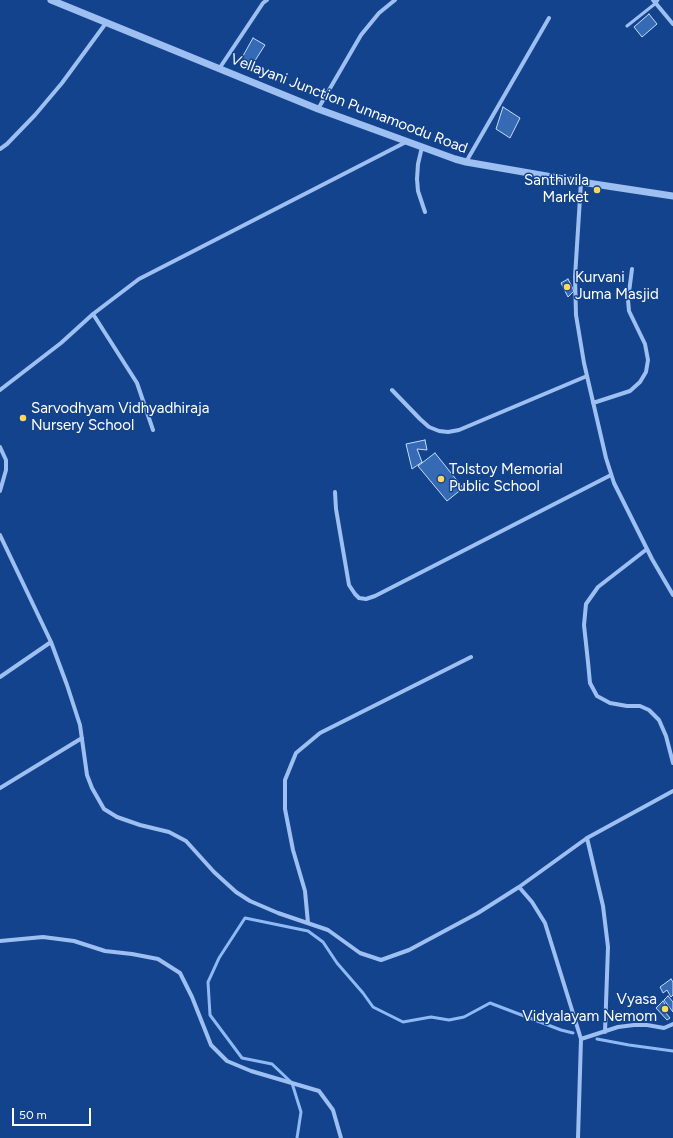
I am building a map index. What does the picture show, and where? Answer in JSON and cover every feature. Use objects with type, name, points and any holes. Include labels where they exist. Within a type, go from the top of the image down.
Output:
[{"type":"street","name":"Vellayani Junction Punnamoodu Road","points":[[51,0],[318,109],[406,142],[466,162],[673,196]]},
{"type":"street","points":[[219,69],[263,3],[267,0]]},
{"type":"street","points":[[318,109],[362,36],[379,13],[395,0]]},
{"type":"street","points":[[656,1],[673,24]]},
{"type":"street","points":[[466,162],[549,18]]},
{"type":"street","points":[[0,149],[7,144],[35,115],[62,83],[106,23]]},
{"type":"street","points":[[0,390],[61,343],[93,314],[139,279],[406,142]]},
{"type":"street","points":[[422,147],[418,164],[417,178],[418,191],[425,212]]},
{"type":"street","points":[[581,182],[575,277],[576,315],[587,376],[606,458],[614,484],[647,549],[673,594]]},
{"type":"street","points":[[593,402],[630,391],[640,382],[646,372],[648,360],[645,344],[629,311],[628,300],[632,269]]},
{"type":"street","points":[[93,314],[137,383],[153,430]]},
{"type":"street","points":[[392,390],[429,427],[439,431],[448,432],[459,430],[587,376]]},
{"type":"street","points":[[0,447],[6,460],[6,470],[0,491]]},
{"type":"street","points":[[335,492],[336,508],[349,585],[359,598],[366,599],[375,596],[612,475]]},
{"type":"street","points":[[0,535],[51,642],[80,724],[87,775],[92,788],[104,809],[117,817],[140,825],[169,832],[186,841],[214,872],[236,892],[250,901],[278,913],[328,930],[360,953],[381,960],[409,950],[478,913],[519,887],[588,838],[673,791]]},
{"type":"street","points":[[647,549],[598,587],[586,604],[584,625],[590,683],[597,696],[610,704],[640,706],[649,710],[659,720],[666,736],[673,763]]},
{"type":"street","points":[[0,677],[51,642]]},
{"type":"street","points":[[308,923],[305,891],[293,850],[285,809],[285,780],[296,753],[320,733],[471,657]]},
{"type":"street","points":[[0,788],[82,738]]},
{"type":"street","points":[[588,838],[603,906],[608,947],[605,1032]]},
{"type":"street","points":[[519,887],[532,902],[545,922],[581,1040],[578,1138]]},
{"type":"street","points":[[0,941],[43,937],[74,941],[105,951],[158,959],[180,973],[192,997],[211,1044],[227,1061],[251,1071],[319,1091],[333,1110],[341,1138]]},
{"type":"street","points":[[581,1040],[618,1028],[634,1025],[647,1025],[664,1028],[673,1024]]},
{"type":"lane","points":[[627,26],[656,1]]},
{"type":"building","points":[[649,14],[657,24],[642,37],[634,27]]},
{"type":"building","points":[[253,38],[265,45],[249,70],[239,63]]},
{"type":"building","points":[[503,107],[520,118],[510,138],[496,129]]},
{"type":"building","name":"Kurvani Juma Masjid","points":[[568,279],[574,291],[568,297],[561,283]]},
{"type":"building","points":[[425,440],[427,450],[417,449],[422,462],[412,469],[406,444]]},
{"type":"building","points":[[435,453],[463,488],[447,501],[418,466]]},
{"type":"building","points":[[671,979],[673,982],[673,995],[671,997],[667,990],[663,993],[660,987]]},
{"type":"building","points":[[668,996],[673,1002],[673,1012],[664,1000]]},
{"type":"building","points":[[663,1001],[665,1004],[661,1007],[670,1018],[667,1020],[656,1008]]},
{"type":"waterway","points":[[297,1138],[301,1112],[292,1083],[272,1064],[242,1058],[210,1015],[208,982],[219,958],[245,918],[308,931],[323,942],[337,963],[373,1007],[403,1022],[431,1017],[449,1020],[464,1017],[490,1003],[561,1030],[573,1033]]},
{"type":"waterway","points":[[597,1039],[673,1051]]},
{"type":"place","name":"Santhivila Market","points":[[597,190]]},
{"type":"place","name":"Kurvani Juma Masjid","points":[[567,287]]},
{"type":"place","name":"Sarvodhyam Vidhyadhiraja Nursery School","points":[[23,418]]},
{"type":"place","name":"Tolstoy Memorial Public School","points":[[441,479]]},
{"type":"place","name":"Vyasa Vidyalayam Nemom","points":[[665,1009]]}]
